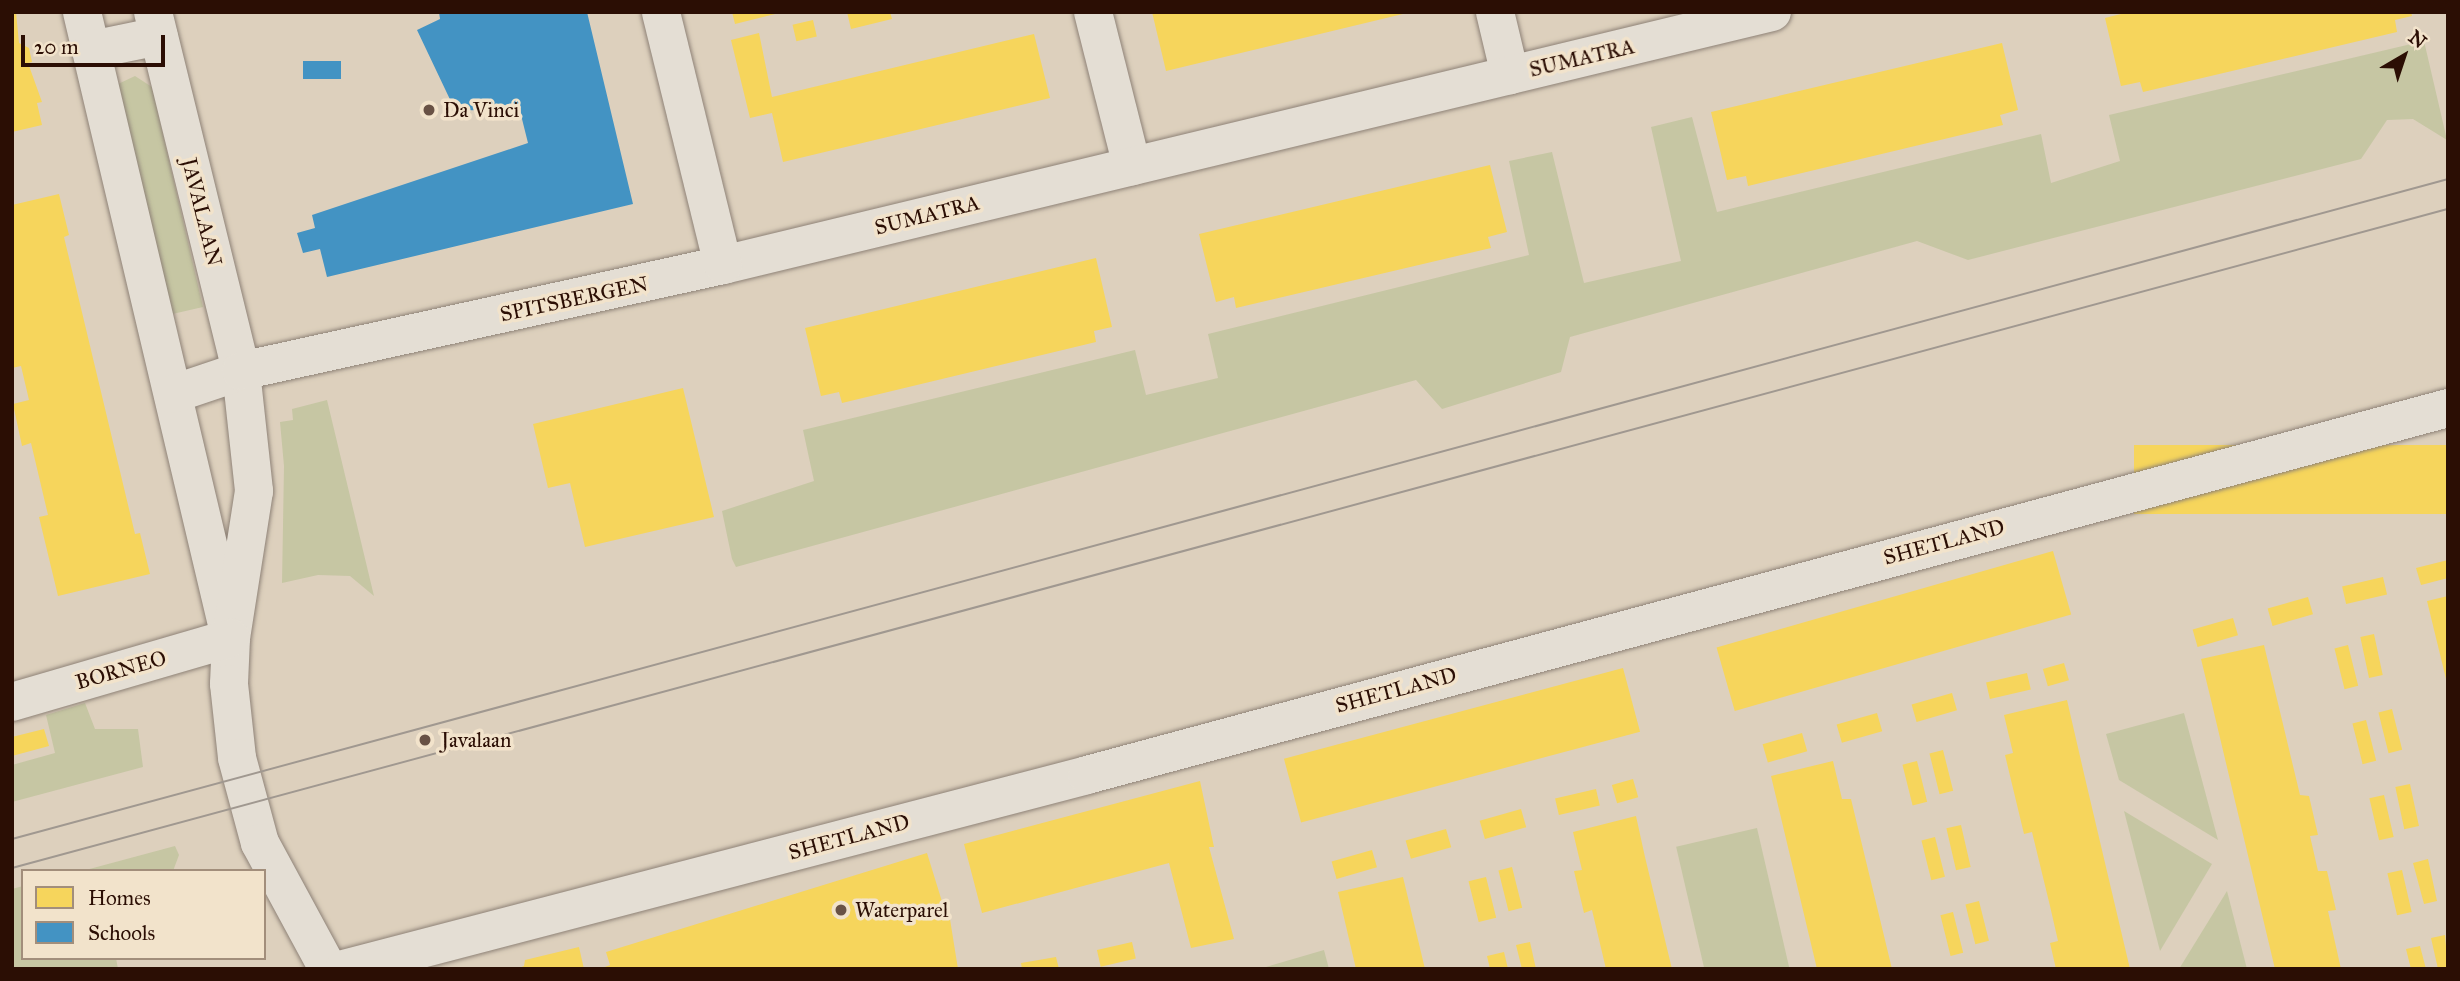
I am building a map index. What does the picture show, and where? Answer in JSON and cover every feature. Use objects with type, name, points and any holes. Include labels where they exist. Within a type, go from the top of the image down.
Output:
[{"type":"street","name":"JAVALAAN","points":[[82,12],[231,638]]},
{"type":"street","points":[[661,12],[723,265]]},
{"type":"street","points":[[1093,12],[1132,166]]},
{"type":"street","name":"SUMATRA","points":[[1495,12],[1510,75]]},
{"type":"street","name":"SUMATRA","points":[[723,265],[1510,75],[1651,27],[1772,12]]},
{"type":"street","name":"JAVALAAN","points":[[91,50],[156,24],[241,371],[254,491],[231,638],[231,717],[260,843],[328,969]]},
{"type":"street","name":"SPITSBERGEN","points":[[173,394],[241,371],[723,265]]},
{"type":"street","name":"SHETLAND","points":[[344,969],[1087,775],[2448,408]]},
{"type":"street","name":"BORNEO","points":[[12,702],[231,638]]},
{"type":"green space","points":[[2424,41],[2447,140],[2413,119],[2387,120],[2361,159],[1968,260],[1917,241],[1570,337],[1561,372],[1442,409],[1416,380],[736,567],[732,559],[722,511],[814,481],[803,430],[1135,350],[1146,395],[1218,378],[1208,334],[1529,255],[1509,161],[1552,152],[1584,283],[1681,261],[1651,127],[1692,117],[1717,212],[2041,134],[2051,183],[2120,161],[2109,115]]},
{"type":"green space","points":[[135,76],[152,87],[203,307],[168,315],[118,84]]},
{"type":"green space","points":[[327,400],[374,596],[350,576],[318,575],[282,583],[284,466],[280,422],[293,420],[292,409]]},
{"type":"green space","points":[[85,703],[95,729],[138,729],[143,767],[12,802],[12,765],[55,753],[46,715]]},
{"type":"green space","points":[[2184,713],[2218,840],[2119,780],[2106,734]]},
{"type":"green space","points":[[2124,811],[2212,864],[2160,951]]},
{"type":"green space","points":[[1757,828],[1790,969],[1704,969],[1676,847]]},
{"type":"green space","points":[[175,846],[179,855],[174,869],[89,869]]},
{"type":"green space","points":[[21,887],[21,960],[116,960],[118,969],[12,969],[12,889]]},
{"type":"green space","points":[[2227,891],[2247,969],[2179,969]]},
{"type":"green space","points":[[1324,950],[1329,969],[1259,969]]},
{"type":"building: Homes","points":[[12,12],[16,12],[19,43],[29,48],[32,62],[28,63],[42,102],[37,103],[42,125],[12,132]]},
{"type":"building: Homes","points":[[732,12],[779,12],[779,13],[735,24]]},
{"type":"building: Homes","points":[[847,12],[890,12],[892,19],[851,29]]},
{"type":"building: Homes","points":[[1152,12],[1407,12],[1407,13],[1166,71]]},
{"type":"building: Homes","points":[[2129,12],[2411,12],[2412,16],[2395,20],[2397,32],[2143,92],[2140,82],[2121,86],[2105,18]]},
{"type":"building: Homes","points":[[813,20],[817,37],[796,41],[793,25]]},
{"type":"building: Homes","points":[[759,33],[772,97],[1034,34],[1050,98],[783,162],[772,113],[750,118],[731,40]]},
{"type":"building: Homes","points":[[2002,43],[2018,110],[2000,115],[2003,125],[1748,186],[1746,176],[1727,180],[1711,112]]},
{"type":"building: Homes","points":[[1490,165],[1507,232],[1488,237],[1491,248],[1236,308],[1234,297],[1216,302],[1199,234]]},
{"type":"building: Homes","points":[[59,194],[69,235],[64,237],[135,534],[140,533],[150,574],[58,596],[39,517],[48,515],[31,443],[22,446],[13,404],[29,400],[21,366],[12,368],[12,205]]},
{"type":"building: Homes","points":[[1096,258],[1112,327],[1094,331],[1096,342],[842,403],[839,392],[821,396],[805,328]]},
{"type":"building: Homes","points":[[683,388],[714,517],[585,547],[570,483],[548,488],[533,424]]},
{"type":"building: Homes","points":[[2134,445],[2448,445],[2448,514],[2134,514]]},
{"type":"building: Homes","points":[[2053,551],[2071,614],[1735,711],[1717,647]]},
{"type":"building: Homes","points":[[2448,560],[2448,578],[2421,585],[2416,568]]},
{"type":"building: Homes","points":[[2383,577],[2387,595],[2346,604],[2342,586]]},
{"type":"building: Homes","points":[[2448,596],[2448,683],[2447,683],[2427,601]]},
{"type":"building: Homes","points":[[2308,597],[2313,614],[2273,626],[2268,609]]},
{"type":"building: Homes","points":[[2233,618],[2238,635],[2198,647],[2193,630]]},
{"type":"building: Homes","points":[[2374,634],[2383,675],[2369,678],[2360,637]]},
{"type":"building: Homes","points":[[2264,645],[2300,795],[2309,796],[2318,835],[2310,836],[2318,871],[2327,871],[2336,910],[2328,911],[2341,969],[2275,969],[2201,659]]},
{"type":"building: Homes","points":[[2348,645],[2358,686],[2345,689],[2334,648]]},
{"type":"building: Homes","points":[[2064,663],[2069,680],[2048,686],[2043,669]]},
{"type":"building: Homes","points":[[1623,668],[1640,732],[1301,823],[1284,759]]},
{"type":"building: Homes","points":[[2027,673],[2031,690],[1990,699],[1986,682]]},
{"type":"building: Homes","points":[[1952,693],[1957,710],[1917,722],[1912,705]]},
{"type":"building: Homes","points":[[2067,700],[2130,969],[2056,969],[2050,943],[2058,941],[2050,906],[2032,832],[2024,834],[2005,755],[2013,753],[2004,715]]},
{"type":"building: Homes","points":[[2392,709],[2402,750],[2389,753],[2378,712]]},
{"type":"building: Homes","points":[[1877,713],[1882,731],[1842,743],[1837,725]]},
{"type":"building: Homes","points":[[2366,720],[2376,761],[2363,764],[2352,723]]},
{"type":"building: Homes","points":[[44,729],[49,746],[12,756],[12,737]]},
{"type":"building: Homes","points":[[1802,733],[1807,751],[1768,763],[1763,744]]},
{"type":"building: Homes","points":[[1943,750],[1953,791],[1940,794],[1929,753]]},
{"type":"building: Homes","points":[[1833,761],[1842,799],[1851,799],[1892,969],[1817,969],[1771,776]]},
{"type":"building: Homes","points":[[1917,761],[1927,802],[1913,805],[1902,765]]},
{"type":"building: Homes","points":[[1633,779],[1638,797],[1617,803],[1612,785]]},
{"type":"building: Homes","points":[[1200,781],[1214,847],[1209,847],[1234,939],[1191,948],[1169,863],[982,913],[964,844]]},
{"type":"building: Homes","points":[[2410,784],[2419,826],[2404,829],[2395,787]]},
{"type":"building: Homes","points":[[1596,789],[1600,806],[1559,815],[1555,798]]},
{"type":"building: Homes","points":[[2384,795],[2394,837],[2379,840],[2369,798]]},
{"type":"building: Homes","points":[[1521,809],[1526,827],[1485,839],[1480,821]]},
{"type":"building: Homes","points":[[1636,816],[1672,969],[1606,969],[1592,910],[1584,913],[1574,871],[1582,870],[1573,832]]},
{"type":"building: Homes","points":[[1961,825],[1971,867],[1956,870],[1946,828]]},
{"type":"building: Homes","points":[[1446,829],[1451,847],[1411,859],[1406,841]]},
{"type":"building: Homes","points":[[1935,837],[1945,877],[1931,880],[1921,840]]},
{"type":"building: Homes","points":[[1372,850],[1377,867],[1337,879],[1332,862]]},
{"type":"building: Homes","name":"Waterparel","points":[[927,853],[944,908],[934,911],[936,918],[949,913],[958,969],[600,969],[610,965],[606,952]]},
{"type":"building: Homes","points":[[2428,859],[2437,901],[2424,904],[2413,863]]},
{"type":"building: Homes","points":[[1512,867],[1522,908],[1509,911],[1498,870]]},
{"type":"building: Homes","points":[[2402,870],[2412,912],[2397,915],[2387,873]]},
{"type":"building: Homes","points":[[1403,877],[1425,969],[1356,969],[1338,892]]},
{"type":"building: Homes","points":[[1486,877],[1496,918],[1479,922],[1469,881]]},
{"type":"building: Homes","points":[[1979,901],[1989,941],[1975,944],[1965,904]]},
{"type":"building: Homes","points":[[1953,912],[1963,953],[1951,956],[1940,915]]},
{"type":"building: Homes","points":[[2445,935],[2448,969],[2438,969],[2431,938]]},
{"type":"building: Homes","points":[[1132,942],[1136,959],[1101,967],[1097,950]]},
{"type":"building: Homes","points":[[1530,942],[1536,969],[1522,969],[1516,945]]},
{"type":"building: Homes","points":[[2420,946],[2426,969],[2411,969],[2406,949]]},
{"type":"building: Homes","points":[[579,947],[584,969],[517,969],[524,966],[525,960]]},
{"type":"building: Homes","points":[[1504,952],[1508,969],[1490,969],[1487,956]]},
{"type":"building: Homes","points":[[1056,957],[1059,969],[1022,969],[1021,963]]},
{"type":"building: Schools","points":[[439,12],[587,12],[633,204],[327,277],[320,249],[303,253],[297,233],[315,228],[312,215],[528,143],[520,111],[455,110],[417,30],[440,19]]},
{"type":"building: Schools","points":[[303,61],[341,61],[341,79],[303,79]]},
{"type":"tram line","points":[[12,839],[2448,179]]},
{"type":"tram line","points":[[12,868],[2448,209]]},
{"type":"place","name":"Da Vinci","points":[[429,110]]},
{"type":"place","name":"Javalaan","points":[[425,740]]},
{"type":"place","name":"Waterparel","points":[[841,910]]}]
